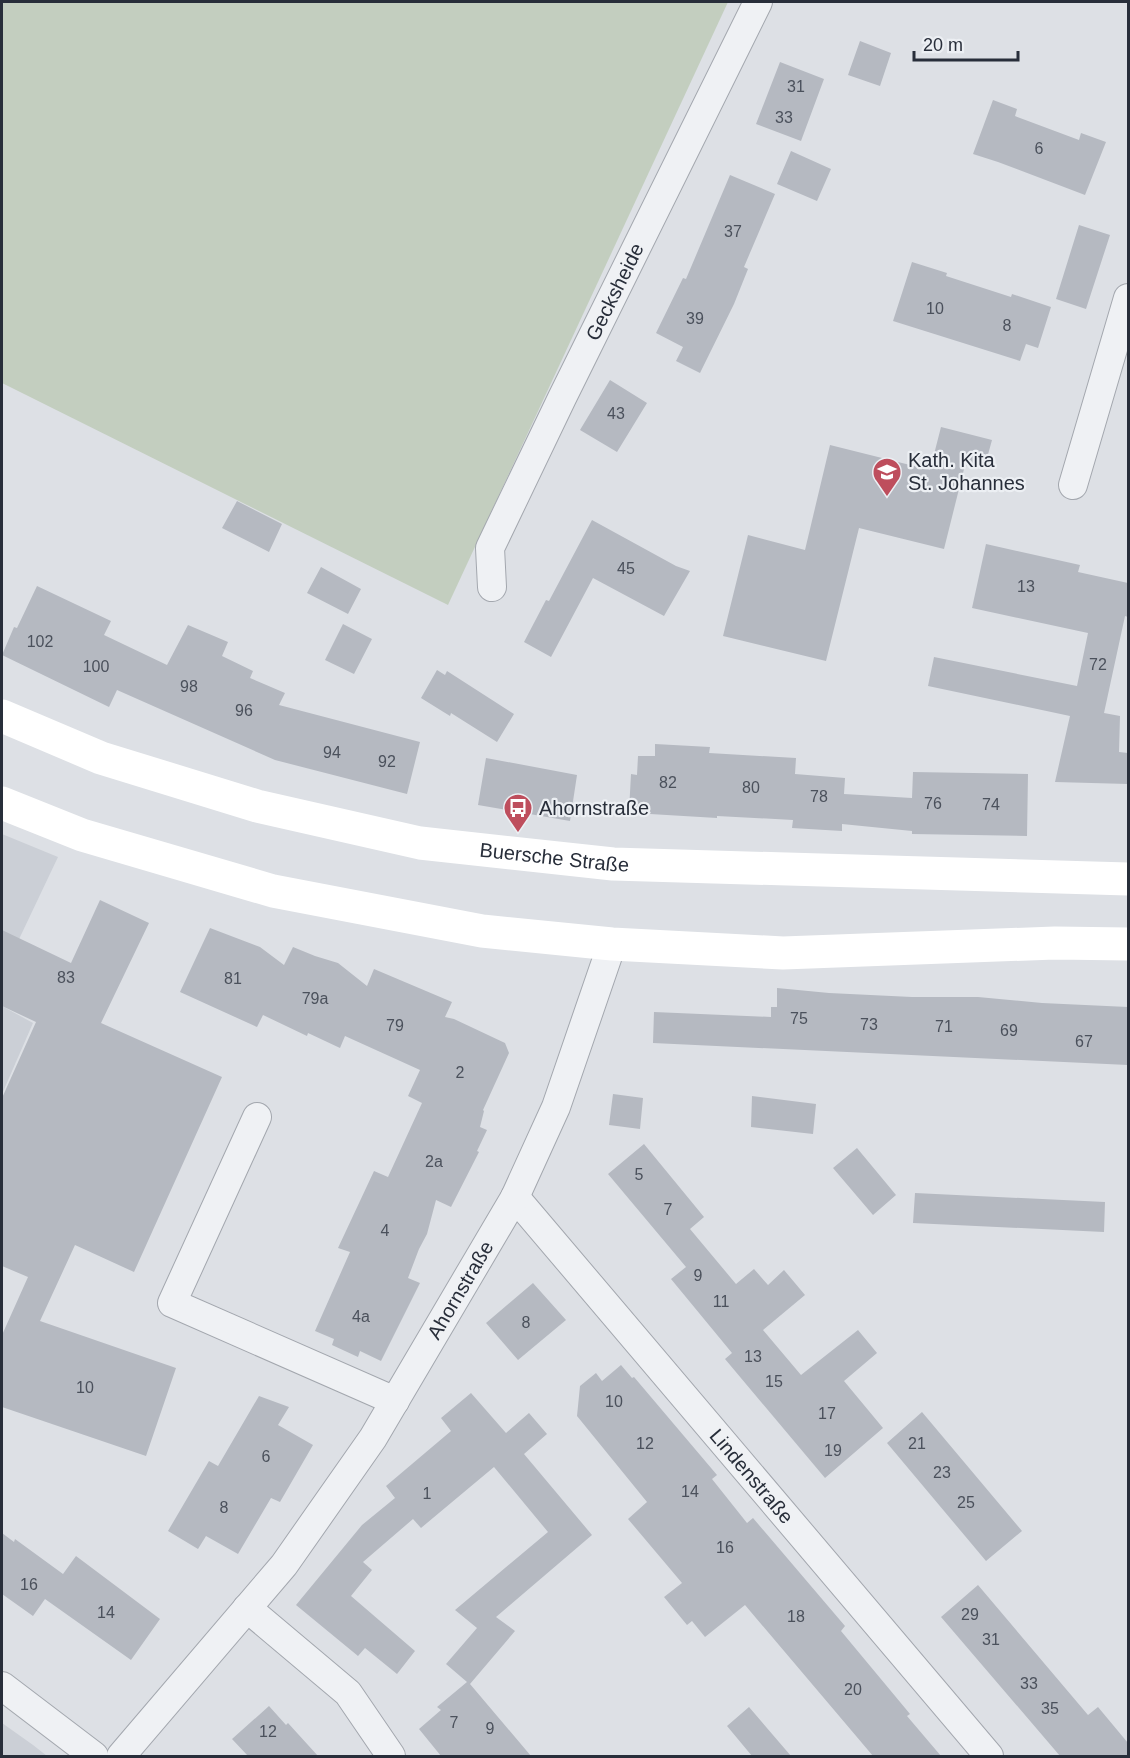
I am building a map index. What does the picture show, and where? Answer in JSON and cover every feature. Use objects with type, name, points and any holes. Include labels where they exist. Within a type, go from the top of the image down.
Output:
[{"type":"main road","name":"Buersche Straße","points":[[2,716],[101,758],[257,806],[420,843],[613,864],[1128,879]]},
{"type":"main road","points":[[2,803],[82,835],[273,891],[482,931],[612,944],[783,953],[1055,943],[1128,944]]},
{"type":"street","name":"Gecksheide","points":[[492,587],[490,548],[758,2]]},
{"type":"street","points":[[1073,485],[1128,298]]},
{"type":"street","name":"Ahornstraße","points":[[121,1756],[284,1565],[373,1438],[515,1197],[556,1107],[612,944]]},
{"type":"street","points":[[257,1117],[172,1303],[395,1401]]},
{"type":"street","name":"Lindenstraße","points":[[515,1197],[989,1756]]},
{"type":"street","points":[[247,1608],[348,1693],[391,1756]]},
{"type":"street","points":[[2,1686],[94,1756]]},
{"type":"shaded area","points":[[2,834],[58,857],[2,975]]},
{"type":"shaded area","points":[[2,1006],[33,1023],[2,1094]]},
{"type":"shaded area","points":[[2,1723],[33,1745],[47,1756],[2,1756]]},
{"type":"green space","points":[[2,2],[728,2],[448,605],[2,383]]},
{"type":"building","points":[[860,41],[891,53],[880,86],[848,75]]},
{"type":"building","points":[[780,62],[824,79],[801,141],[756,124]]},
{"type":"building","points":[[993,100],[1017,109],[1015,116],[1079,140],[1081,133],[1106,142],[1085,195],[973,154]]},
{"type":"building","points":[[791,151],[831,169],[817,201],[777,184]]},
{"type":"building","points":[[730,175],[775,194],[744,267],[748,269],[734,304],[700,373],[676,361],[683,347],[656,333],[683,278],[686,279]]},
{"type":"building","points":[[1079,225],[1110,235],[1086,309],[1056,299]]},
{"type":"building","points":[[912,262],[947,273],[946,276],[1051,307],[1038,348],[1026,344],[1020,361],[893,321]]},
{"type":"building","points":[[610,380],[647,403],[617,452],[580,430]]},
{"type":"building","points":[[941,427],[992,440],[984,469],[965,465],[944,549],[859,528],[826,661],[723,636],[748,535],[805,550],[830,445],[930,470]]},
{"type":"building","points":[[237,501],[282,524],[269,552],[222,528]]},
{"type":"building","points":[[592,520],[676,566],[690,571],[664,616],[593,578],[551,657],[524,642],[546,600],[549,601]]},
{"type":"building","points":[[986,544],[1080,565],[1078,572],[1128,583],[1128,617],[1125,616],[1104,713],[1120,716],[1119,752],[1128,753],[1128,784],[1055,782],[1070,716],[928,686],[934,657],[1077,686],[1088,633],[972,608]]},
{"type":"building","points":[[321,567],[361,589],[348,614],[307,593]]},
{"type":"building","points":[[37,586],[111,621],[104,635],[167,665],[188,625],[228,642],[222,656],[253,671],[250,678],[285,693],[279,705],[420,742],[407,794],[275,760],[117,690],[109,707],[2,655],[14,627],[17,628]]},
{"type":"building","points":[[343,624],[372,639],[354,674],[325,660]]},
{"type":"building","points":[[437,670],[445,675],[447,671],[514,714],[497,742],[451,713],[450,716],[421,698]]},
{"type":"building","points":[[655,744],[710,747],[709,753],[796,758],[795,774],[845,778],[844,794],[912,798],[913,772],[1028,774],[1027,836],[912,834],[912,831],[842,824],[842,831],[792,828],[793,820],[717,816],[717,818],[629,811],[631,774],[637,775],[638,756],[655,756]]},
{"type":"building","points":[[486,758],[577,775],[570,821],[478,805]]},
{"type":"building","points":[[100,900],[149,923],[101,1023],[222,1077],[134,1272],[75,1245],[40,1321],[176,1368],[146,1456],[2,1407],[2,1335],[28,1277],[2,1266],[2,1098],[36,1022],[2,1006],[2,930],[71,963]]},
{"type":"building","points":[[210,928],[260,947],[284,965],[293,947],[338,963],[367,986],[374,969],[452,1002],[445,1017],[505,1043],[509,1053],[483,1110],[480,1127],[487,1130],[477,1151],[479,1152],[451,1207],[436,1200],[427,1234],[408,1278],[420,1283],[381,1361],[360,1351],[358,1357],[332,1345],[334,1339],[315,1331],[350,1252],[338,1248],[374,1171],[388,1177],[422,1103],[408,1096],[420,1070],[345,1036],[340,1048],[308,1033],[307,1036],[263,1015],[257,1027],[180,992]]},
{"type":"building","points":[[777,988],[829,993],[978,997],[1128,1007],[1128,1065],[653,1043],[654,1012],[771,1017],[771,1007],[777,1007]]},
{"type":"building","points":[[613,1094],[643,1098],[640,1129],[609,1125]]},
{"type":"building","points":[[752,1096],[816,1104],[813,1134],[751,1127]]},
{"type":"building","points":[[644,1144],[704,1217],[690,1229],[736,1284],[754,1269],[768,1285],[784,1270],[805,1295],[763,1330],[801,1375],[858,1330],[877,1353],[844,1381],[883,1428],[825,1478],[725,1359],[732,1353],[671,1279],[686,1267],[608,1174]]},
{"type":"building","points":[[857,1148],[896,1195],[873,1215],[833,1168]]},
{"type":"building","points":[[915,1193],[1105,1202],[1104,1232],[913,1223]]},
{"type":"building","points":[[533,1283],[566,1320],[518,1360],[486,1323]]},
{"type":"building","points":[[621,1365],[632,1378],[634,1377],[717,1475],[712,1479],[747,1523],[753,1518],[845,1626],[841,1631],[910,1714],[907,1716],[941,1756],[873,1756],[745,1605],[705,1637],[692,1621],[687,1625],[664,1597],[682,1583],[628,1519],[647,1502],[577,1416],[580,1386],[596,1373],[602,1381]]},
{"type":"building","points":[[471,1393],[506,1433],[529,1413],[547,1434],[524,1454],[592,1535],[496,1617],[515,1631],[470,1684],[531,1756],[441,1756],[419,1729],[441,1710],[437,1707],[467,1682],[446,1664],[477,1628],[455,1610],[548,1532],[494,1467],[421,1528],[413,1519],[363,1562],[372,1570],[351,1596],[415,1651],[397,1674],[365,1648],[358,1656],[296,1605],[362,1525],[395,1498],[386,1486],[451,1431],[441,1418]]},
{"type":"building","points":[[259,1396],[289,1407],[278,1425],[313,1445],[280,1502],[271,1498],[238,1554],[206,1536],[198,1549],[168,1531],[209,1461],[218,1466]]},
{"type":"building","points":[[922,1412],[1022,1531],[986,1561],[887,1443]]},
{"type":"building","points":[[2,1533],[14,1542],[15,1539],[63,1574],[76,1556],[160,1619],[131,1660],[45,1599],[33,1616],[2,1594]]},
{"type":"building","points":[[978,1585],[1088,1715],[1098,1707],[1128,1743],[1128,1756],[1060,1756],[941,1617]]},
{"type":"building","points":[[269,1706],[318,1756],[248,1756],[232,1739]]},
{"type":"building","points":[[749,1707],[791,1756],[752,1756],[727,1726]]},
{"type":"place","name":"Kath. Kita St. Johannes","points":[[887,498]]},
{"type":"place","name":"Ahornstraße","points":[[518,834]]}]
